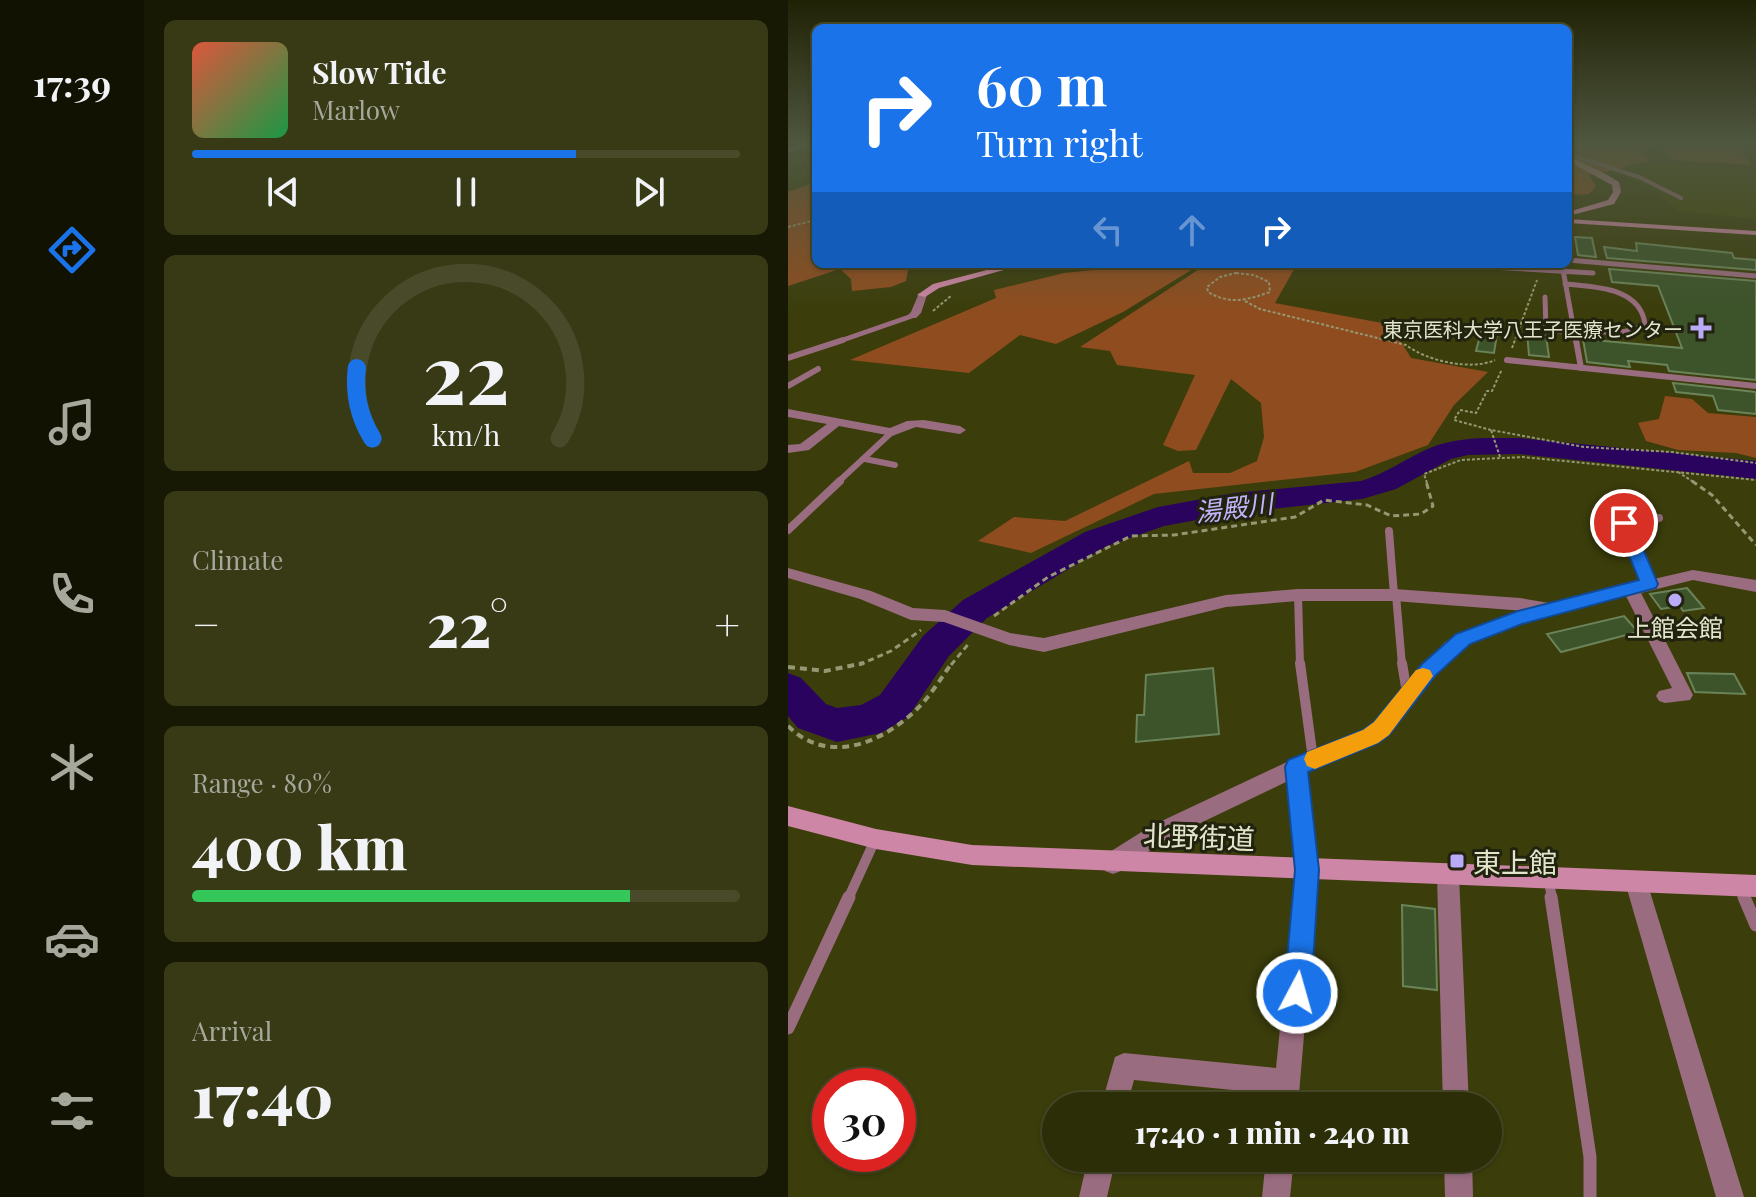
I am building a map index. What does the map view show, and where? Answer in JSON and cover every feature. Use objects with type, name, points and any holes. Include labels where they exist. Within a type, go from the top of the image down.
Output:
[{"type":"street","points":[[1572,213],[1612,200]]},
{"type":"street","points":[[1572,221],[1756,230]]},
{"type":"street","points":[[1717,224],[1756,230]]},
{"type":"street","points":[[912,316],[922,295],[936,286],[1006,268]]},
{"type":"street","points":[[788,413],[892,432],[900,425],[915,422],[960,430]]},
{"type":"street","points":[[788,449],[804,447],[837,422]]},
{"type":"street","points":[[788,573],[865,595],[911,614],[942,616],[1009,639],[1044,645],[1226,601],[1298,595],[1395,595],[1549,609]]},
{"type":"street","points":[[1113,863],[1158,833],[1305,763],[1370,736],[1390,720],[1407,694],[1463,639],[1549,609],[1693,575],[1756,586]]},
{"type":"street","points":[[1630,588],[1684,695],[1665,696]]},
{"type":"street","points":[[1286,1092],[1307,870],[1305,763]]},
{"type":"street","name":"北野街道","points":[[788,816],[876,839],[972,855],[1748,886]]},
{"type":"street","points":[[1448,875],[1456,1092]]},
{"type":"street","points":[[1636,882],[1730,1197]]},
{"type":"street","points":[[1118,1092],[1124,1066],[1274,1092]]},
{"type":"street","points":[[1093,1197],[1099,1172]]},
{"type":"street","points":[[1276,1197],[1279,1172]]},
{"type":"street","points":[[1458,1172],[1459,1197]]},
{"type":"lane","points":[[1572,260],[1756,276]]},
{"type":"lane","points":[[1536,268],[1552,268]]},
{"type":"lane","points":[[1562,268],[1581,368]]},
{"type":"lane","points":[[1567,268],[1593,273]]},
{"type":"lane","points":[[1545,297],[1546,330],[1632,331],[1645,324],[1646,318],[1636,301],[1618,293],[1565,284]]},
{"type":"lane","points":[[788,358],[912,316]]},
{"type":"lane","points":[[1507,360],[1756,386]]},
{"type":"lane","points":[[788,386],[818,369]]},
{"type":"lane","points":[[788,530],[892,432]]},
{"type":"lane","points":[[865,459],[895,465]]},
{"type":"lane","points":[[1649,584],[1624,523],[1659,518]]},
{"type":"lane","points":[[1389,531],[1398,639],[1407,694]]},
{"type":"lane","points":[[1298,595],[1305,763]]},
{"type":"lane","points":[[788,1028],[876,839]]},
{"type":"lane","points":[[1549,879],[1590,1157],[1590,1197]]},
{"type":"lane","points":[[1748,886],[1756,925]]},
{"type":"path","points":[[788,227],[812,221]]},
{"type":"path","points":[[1542,269],[1492,391],[1487,391],[1476,413],[1460,410],[1454,420],[1584,447],[1756,463]]},
{"type":"path","points":[[1245,301],[1270,292],[1269,282],[1255,275],[1234,274],[1216,278],[1207,287],[1214,296],[1245,301],[1260,309],[1406,345],[1418,354],[1480,367],[1492,360],[1507,360]]},
{"type":"path","points":[[1491,430],[1500,456]]},
{"type":"path","points":[[788,726],[810,744],[821,748],[855,745],[880,735],[918,707],[977,627],[1032,586],[1125,538],[1174,535],[1295,517],[1324,500],[1367,505],[1386,515],[1416,515],[1433,506],[1424,474],[1461,460],[1500,456],[1756,480]]},
{"type":"path","points":[[1678,472],[1712,495],[1756,545]]},
{"type":"path","points":[[788,667],[836,672],[864,664],[905,642],[942,616]]},
{"type":"shaded area","points":[[788,200],[812,200],[812,268],[908,268],[906,281],[891,287],[852,291],[851,279],[840,269],[788,286]]},
{"type":"shaded area","points":[[1665,200],[1756,200],[1756,219],[1677,211]]},
{"type":"shaded area","points":[[1112,268],[1194,268],[1123,312],[1056,344],[1020,335],[969,373],[850,360],[996,298],[994,290],[1064,273]]},
{"type":"shaded area","points":[[1201,268],[1295,268],[1275,303],[1398,326],[1400,340],[1411,358],[1488,372],[1454,405],[1428,445],[1355,472],[1154,494],[1031,553],[978,541],[1014,517],[1065,521],[1189,461],[1193,473],[1230,473],[1257,461],[1264,437],[1261,403],[1231,379],[1196,450],[1178,451],[1163,445],[1195,375],[1117,365],[1110,351],[1080,347]]},
{"type":"shaded area","points":[[1665,396],[1692,399],[1708,413],[1756,417],[1756,458],[1736,453],[1678,450],[1646,441],[1638,423],[1659,419]]},
{"type":"building","points":[[1575,237],[1592,238],[1596,257],[1578,255]]},
{"type":"building","points":[[1636,243],[1732,253],[1734,258],[1756,260],[1756,270],[1607,258],[1604,247],[1637,251]]},
{"type":"building","points":[[1609,269],[1756,281],[1756,380],[1669,371],[1667,365],[1628,361],[1630,367],[1587,362],[1583,339],[1682,348],[1658,286],[1612,282]]},
{"type":"building","points":[[1481,332],[1497,334],[1494,353],[1476,351]]},
{"type":"building","points":[[1527,332],[1546,336],[1549,357],[1529,355]]},
{"type":"building","points":[[1673,383],[1756,392],[1756,414],[1718,410],[1713,396],[1676,392]]},
{"type":"building","name":"上館会館","points":[[1687,588],[1704,608],[1683,611],[1680,606],[1661,609],[1650,594]]},
{"type":"building","points":[[1624,616],[1638,632],[1561,652],[1547,634]]},
{"type":"building","points":[[1213,668],[1219,734],[1136,742],[1137,715],[1144,715],[1146,675]]},
{"type":"building","points":[[1687,673],[1734,674],[1745,694],[1695,692]]},
{"type":"building","points":[[1402,905],[1435,909],[1437,990],[1403,986]]},
{"type":"waterway","name":"湯殿川","points":[[788,689],[812,716],[837,725],[867,721],[894,706],[936,646],[975,609],[1096,539],[1158,517],[1235,503],[1362,490],[1386,483],[1442,453],[1468,447],[1519,446],[1756,470]]},
{"type":"slow traffic","points":[[1315,759],[1370,736],[1381,728],[1423,676]]},
{"type":"place","name":"東京医科大学八王子医療センター","points":[[1701,328]]},
{"type":"place","name":"上館会館","points":[[1675,600]]},
{"type":"place","name":"東上館","points":[[1457,861]]},
{"type":"route","points":[[1297,993],[1307,870],[1296,767],[1370,736],[1381,728],[1429,670],[1463,639],[1518,618],[1649,584],[1624,523]]}]
